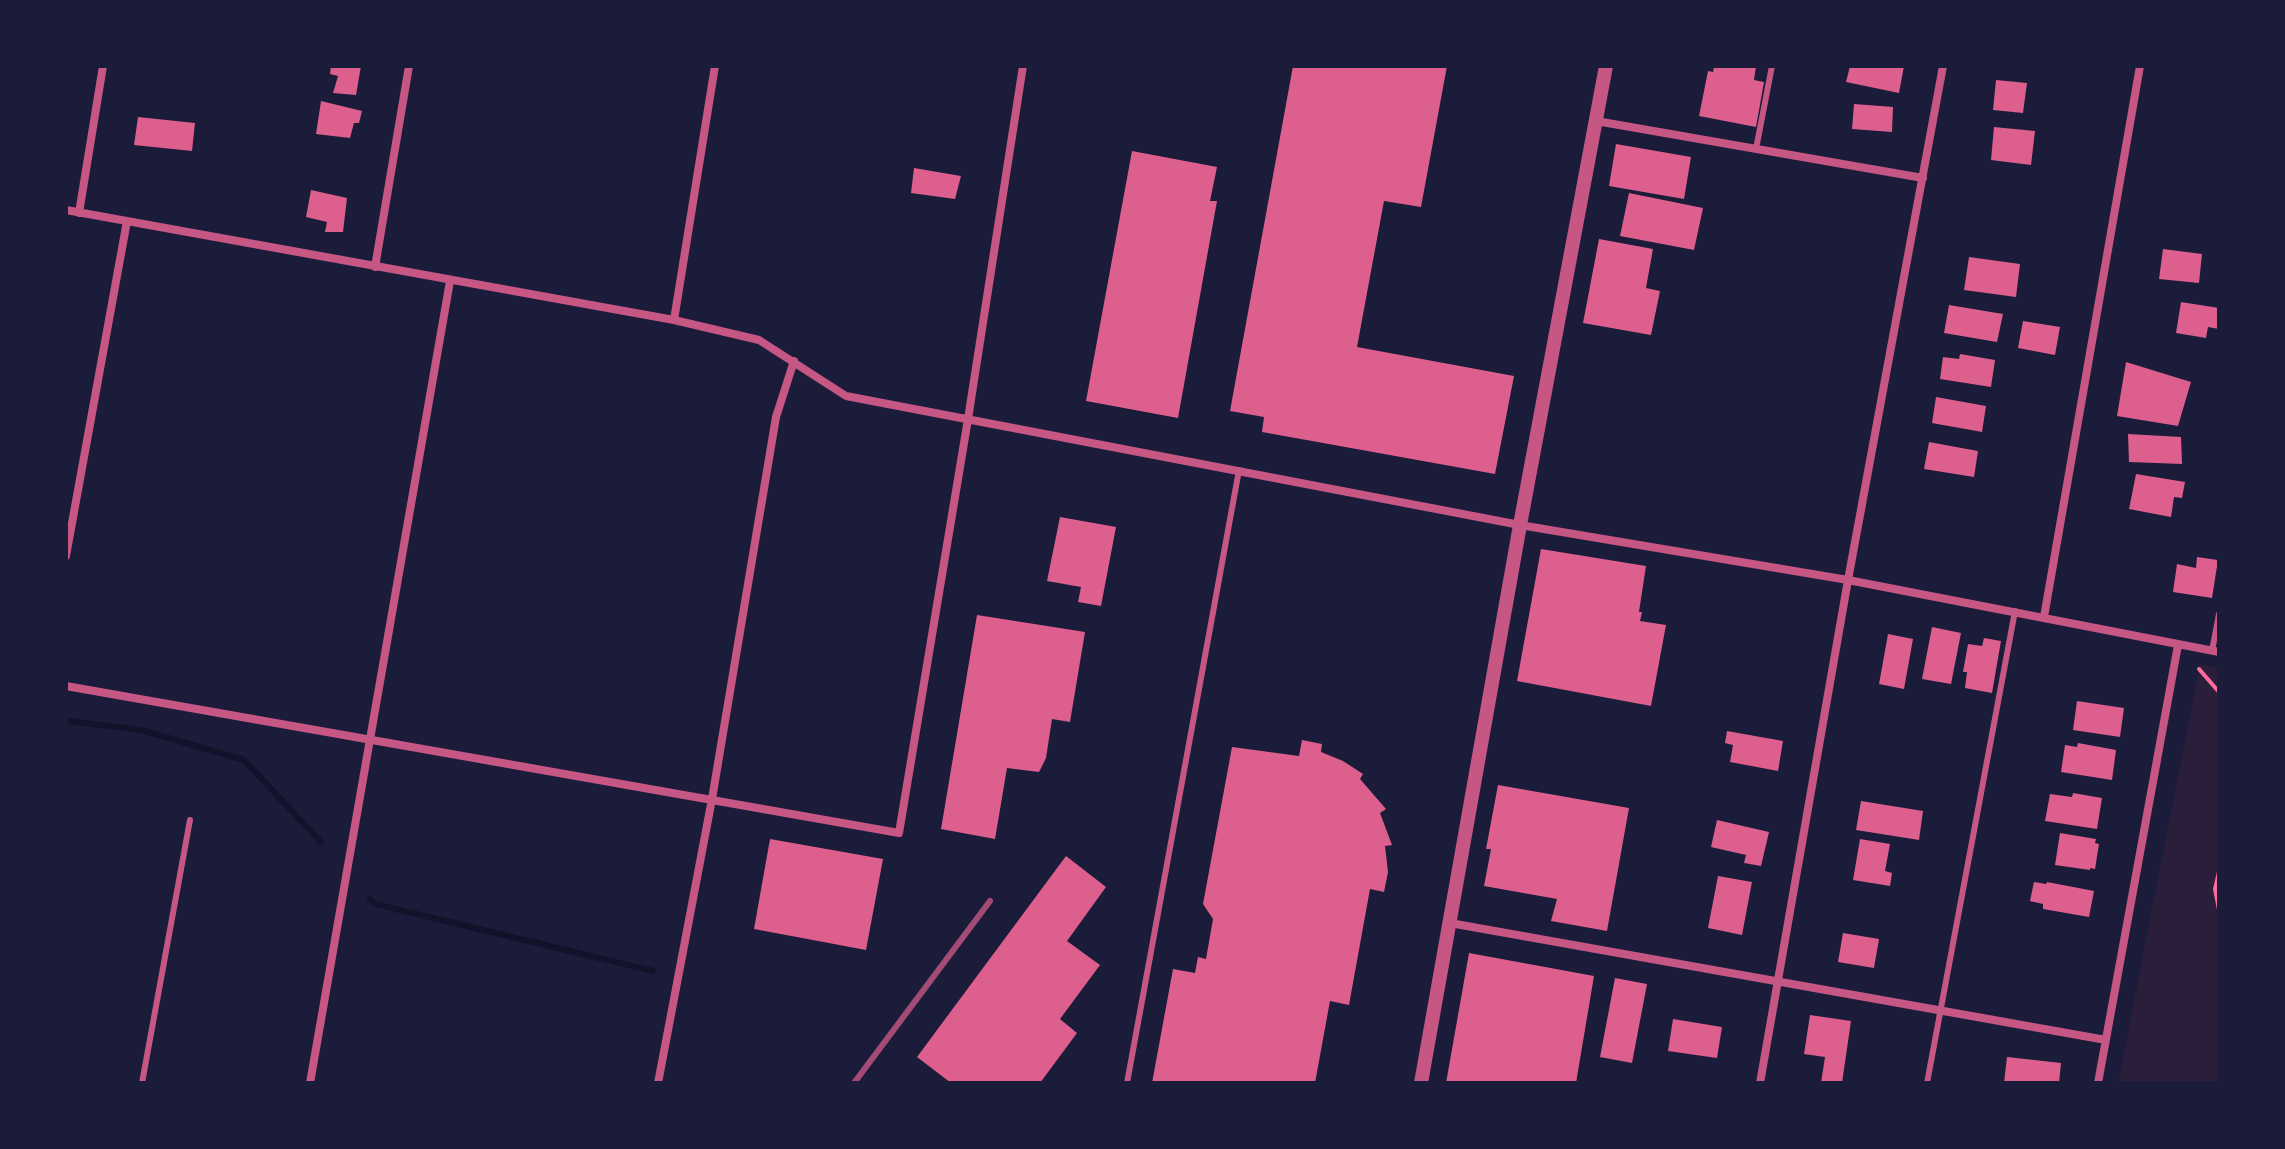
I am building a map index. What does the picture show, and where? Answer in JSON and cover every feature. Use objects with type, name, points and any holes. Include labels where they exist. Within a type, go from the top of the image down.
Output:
[{"type":"street","points":[[79,213],[103,66]]},
{"type":"street","points":[[375,267],[409,66]]},
{"type":"street","points":[[674,320],[715,66]]},
{"type":"street","points":[[66,686],[899,833],[1023,66]]},
{"type":"street","points":[[1421,1083],[1520,525],[1606,66]]},
{"type":"street","points":[[1760,1083],[1848,580],[1943,66]]},
{"type":"street","points":[[2044,617],[2140,66]]},
{"type":"street","points":[[1596,121],[1923,178]]},
{"type":"street","points":[[66,210],[674,320],[759,340],[846,396],[1520,525],[1848,580],[2216,651]]},
{"type":"street","points":[[66,556],[127,221]]},
{"type":"street","points":[[310,1083],[450,281]]},
{"type":"street","points":[[658,1083],[712,799],[776,417],[794,361]]},
{"type":"street","points":[[2098,1083],[2178,645]]},
{"type":"street","points":[[1450,923],[2106,1040]]},
{"type":"lane","points":[[1756,149],[1772,66]]},
{"type":"lane","points":[[1127,1083],[1239,470]]},
{"type":"lane","points":[[1927,1083],[2015,611]]},
{"type":"lane","points":[[2216,651],[2219,614]]},
{"type":"lane","points":[[142,1083],[190,820]]},
{"type":"path","points":[[2199,669],[2219,692]]},
{"type":"path","points":[[2219,872],[2215,889],[2219,910]]},
{"type":"shaded area","points":[[2200,664],[2219,668],[2219,1083],[2118,1083]]},
{"type":"building","points":[[331,66],[361,66],[356,95],[333,93],[338,76],[330,74]]},
{"type":"building","points":[[1293,66],[1447,66],[1421,207],[1384,201],[1357,347],[1514,376],[1495,474],[1262,432],[1264,417],[1230,411]]},
{"type":"building","points":[[1714,66],[1756,66],[1754,80],[1764,82],[1756,127],[1699,116],[1708,71],[1713,72]]},
{"type":"building","points":[[1850,66],[1904,66],[1899,93],[1846,82]]},
{"type":"building","points":[[1996,80],[2027,83],[2023,113],[1993,110]]},
{"type":"building","points":[[321,101],[362,111],[359,123],[354,123],[350,138],[316,134]]},
{"type":"building","points":[[1854,104],[1893,107],[1892,132],[1852,129]]},
{"type":"building","points":[[138,117],[195,123],[192,151],[134,145]]},
{"type":"building","points":[[1994,127],[2035,131],[2031,165],[1991,160]]},
{"type":"building","points":[[1616,144],[1691,157],[1684,199],[1609,186]]},
{"type":"building","points":[[1132,151],[1217,167],[1210,201],[1217,201],[1178,418],[1086,401]]},
{"type":"building","points":[[914,168],[961,176],[955,199],[911,193]]},
{"type":"building","points":[[311,190],[347,198],[343,232],[325,232],[327,222],[306,217]]},
{"type":"building","points":[[1629,193],[1703,208],[1694,250],[1620,236]]},
{"type":"building","points":[[1599,239],[1653,249],[1646,288],[1660,291],[1651,335],[1583,323]]},
{"type":"building","points":[[2163,249],[2202,254],[2199,283],[2159,279]]},
{"type":"building","points":[[1969,257],[2020,264],[2016,297],[1964,290]]},
{"type":"building","points":[[2181,302],[2219,308],[2219,329],[2208,327],[2206,338],[2176,333]]},
{"type":"building","points":[[1949,305],[2003,314],[1997,342],[1944,333]]},
{"type":"building","points":[[2023,321],[2060,327],[2055,355],[2018,348]]},
{"type":"building","points":[[1960,354],[1995,360],[1991,387],[1940,379],[1943,357],[1959,359]]},
{"type":"building","points":[[2126,362],[2191,382],[2178,426],[2117,416]]},
{"type":"building","points":[[1936,397],[1986,406],[1982,432],[1932,423]]},
{"type":"building","points":[[2128,434],[2181,437],[2182,464],[2129,462]]},
{"type":"building","points":[[1929,442],[1978,451],[1974,477],[1924,469]]},
{"type":"building","points":[[2136,474],[2185,482],[2182,498],[2174,497],[2171,517],[2129,509]]},
{"type":"building","points":[[1060,517],[1116,527],[1101,606],[1078,602],[1081,587],[1047,581]]},
{"type":"building","points":[[1541,549],[1646,566],[1640,621],[1666,625],[1651,706],[1517,681]]},
{"type":"building","points":[[2197,557],[2218,560],[2212,598],[2173,592],[2177,564],[2196,568]]},
{"type":"building","points":[[977,615],[1085,632],[1070,722],[1052,719],[1046,758],[1039,772],[1007,768],[995,839],[941,829]]},
{"type":"building","points":[[1932,627],[1961,633],[1951,684],[1922,679]]},
{"type":"building","points":[[1888,634],[1913,639],[1904,689],[1879,684]]},
{"type":"building","points":[[1984,638],[2001,641],[1992,693],[1965,688],[1967,672],[1963,672],[1968,644],[1982,646]]},
{"type":"building","points":[[2077,701],[2124,708],[2120,737],[2073,730]]},
{"type":"building","points":[[1727,731],[1783,741],[1778,771],[1730,762],[1733,745],[1725,743]]},
{"type":"building","points":[[1302,740],[1322,744],[1321,752],[1363,774],[1360,779],[1386,809],[1380,813],[1392,845],[1385,846],[1388,872],[1384,892],[1370,889],[1349,1005],[1330,1001],[1315,1083],[1152,1083],[1173,969],[1195,973],[1198,957],[1206,959],[1213,919],[1203,904],[1232,747],[1299,756]]},
{"type":"building","points":[[2078,743],[2116,750],[2112,780],[2061,772],[2065,745],[2077,747]]},
{"type":"building","points":[[1498,785],[1629,808],[1607,931],[1551,921],[1557,899],[1484,886],[1491,849],[1486,849]]},
{"type":"building","points":[[2073,793],[2102,798],[2097,829],[2045,821],[2050,794],[2072,797]]},
{"type":"building","points":[[1861,801],[1923,811],[1919,840],[1856,830]]},
{"type":"building","points":[[1717,820],[1769,832],[1761,866],[1744,863],[1746,855],[1711,847]]},
{"type":"building","points":[[2060,833],[2096,839],[2095,843],[2099,844],[2095,869],[2055,865]]},
{"type":"building","points":[[770,839],[883,859],[866,950],[754,929]]},
{"type":"building","points":[[1860,839],[1890,844],[1885,871],[1892,873],[1890,886],[1853,880]]},
{"type":"building","points":[[1066,856],[1106,887],[1067,941],[1100,965],[1060,1019],[1077,1033],[1040,1083],[951,1083],[917,1057]]},
{"type":"building","points":[[1718,876],[1752,882],[1742,935],[1708,928]]},
{"type":"building","points":[[2034,882],[2094,891],[2089,917],[2043,909],[2043,904],[2030,901]]},
{"type":"building","points":[[1843,933],[1879,939],[1874,968],[1838,962]]},
{"type":"building","points":[[1469,953],[1594,976],[1576,1083],[1446,1083]]},
{"type":"building","points":[[1615,978],[1647,984],[1632,1063],[1600,1057]]},
{"type":"building","points":[[1810,1015],[1851,1021],[1842,1083],[1821,1083],[1825,1057],[1804,1054]]},
{"type":"building","points":[[1673,1019],[1722,1027],[1717,1058],[1668,1051]]},
{"type":"building","points":[[2007,1057],[2061,1063],[2059,1083],[2004,1083]]},
{"type":"waterway","points":[[70,721],[141,730],[244,760],[321,842]]},
{"type":"waterway","points":[[370,899],[375,904],[653,971]]},
{"type":"railway","points":[[854,1083],[990,901]]}]
